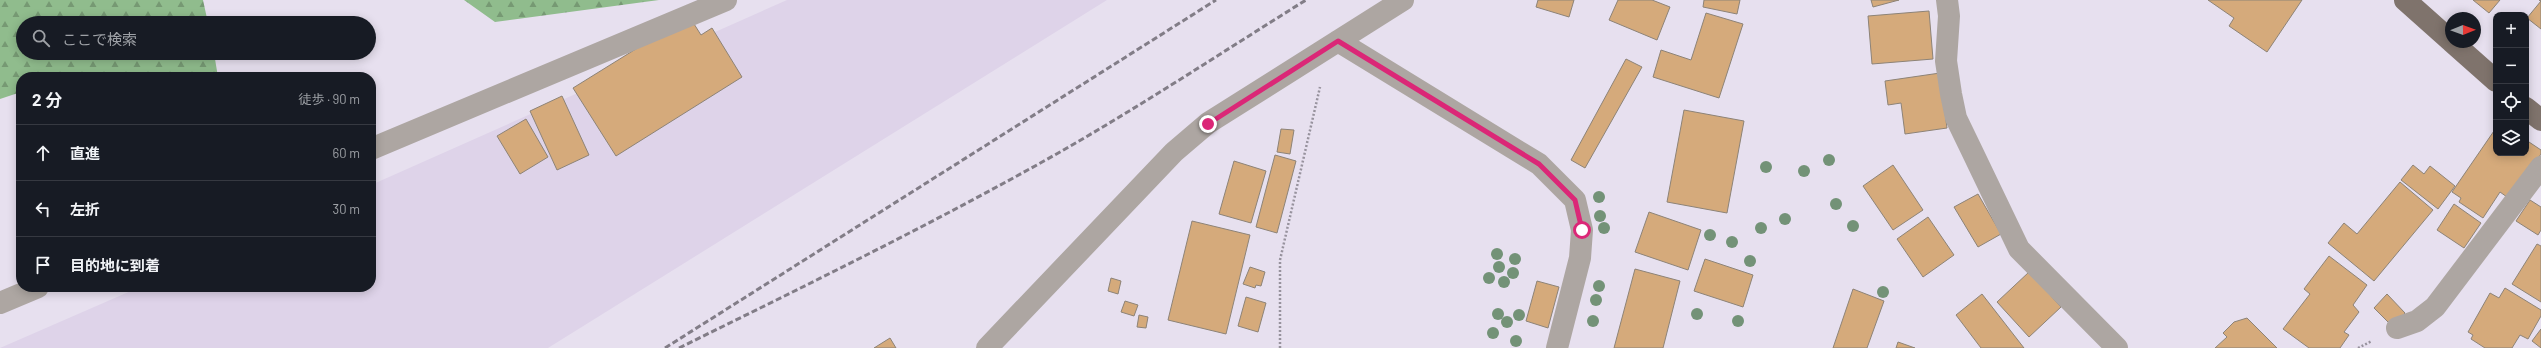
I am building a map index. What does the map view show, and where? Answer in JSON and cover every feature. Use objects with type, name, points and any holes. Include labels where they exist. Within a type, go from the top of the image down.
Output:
[{"type":"main road","points":[[2405,0],[2445,37]]},
{"type":"main road","points":[[2458,48],[2493,79]]},
{"type":"main road","points":[[2529,110],[2541,120]]},
{"type":"street","points":[[376,147],[726,0]]},
{"type":"street","points":[[987,348],[1174,152],[1208,124],[1403,0]]},
{"type":"street","points":[[1947,0],[1949,16],[1946,61],[1956,118],[2019,249],[2117,348]]},
{"type":"street","points":[[1334,43],[1539,164],[1575,200],[1582,230],[1580,258],[1557,348]]},
{"type":"street","points":[[2397,328],[2417,321],[2435,307],[2541,167]]},
{"type":"street","points":[[0,303],[26,292]]},
{"type":"path","points":[[1280,348],[1280,260],[1334,43]]},
{"type":"shaded area","points":[[787,0],[1107,0],[548,348],[0,348],[129,292],[376,292],[376,183]]},
{"type":"green space","points":[[0,0],[203,0],[206,16],[16,16],[16,60],[215,60],[217,72],[16,72],[16,94],[0,99]]},
{"type":"green space","points":[[464,0],[659,0],[495,22]]},
{"type":"building","points":[[1538,0],[1574,0],[1569,17],[1536,7]]},
{"type":"building","points":[[1618,0],[1652,0],[1670,7],[1657,40],[1609,20]]},
{"type":"building","points":[[1704,0],[1740,0],[1737,14],[1703,7]]},
{"type":"building","points":[[1871,0],[1899,0],[1873,7]]},
{"type":"building","points":[[2208,0],[2302,0],[2267,52],[2229,26],[2234,18]]},
{"type":"building","points":[[2473,0],[2500,0],[2489,13]]},
{"type":"building","points":[[2541,1],[2541,29],[2529,20],[2529,16]]},
{"type":"building","points":[[1929,11],[1933,59],[1872,64],[1868,16]]},
{"type":"building","points":[[1706,13],[1743,24],[1719,98],[1653,77],[1661,50],[1691,60]]},
{"type":"building","points":[[689,16],[701,35],[712,28],[742,77],[616,156],[573,88]]},
{"type":"building","points":[[1626,59],[1642,67],[1585,168],[1571,160]]},
{"type":"building","points":[[1940,73],[1947,128],[1905,134],[1901,103],[1888,105],[1885,81]]},
{"type":"building","points":[[562,96],[589,155],[557,170],[530,111]]},
{"type":"building","points":[[1684,110],[1744,121],[1727,213],[1667,202]]},
{"type":"building","points":[[526,119],[548,157],[520,174],[497,136]]},
{"type":"building","points":[[1281,129],[1294,130],[1290,154],[1277,152]]},
{"type":"building","points":[[2493,132],[2493,156],[2529,156],[2529,142],[2541,150],[2541,154],[2518,189],[2507,197],[2500,192],[2483,218],[2459,202],[2461,198],[2452,192]]},
{"type":"building","points":[[1275,155],[1296,161],[1277,233],[1256,227]]},
{"type":"building","points":[[1234,161],[1266,171],[1251,223],[1219,214]]},
{"type":"building","points":[[1893,165],[1923,210],[1893,230],[1863,186]]},
{"type":"building","points":[[2413,165],[2424,174],[2430,166],[2455,186],[2438,209],[2401,180]]},
{"type":"building","points":[[2400,182],[2433,210],[2374,281],[2328,243],[2344,223],[2357,234]]},
{"type":"building","points":[[1978,194],[2001,234],[1978,247],[1954,207]]},
{"type":"building","points":[[2530,200],[2541,207],[2541,230],[2538,235],[2516,221]]},
{"type":"building","points":[[2454,204],[2481,223],[2464,248],[2437,230]]},
{"type":"building","points":[[1649,212],[1701,230],[1688,270],[1635,252]]},
{"type":"building","points":[[1928,217],[1954,255],[1923,277],[1897,239]]},
{"type":"building","points":[[1192,221],[1250,235],[1226,334],[1168,320]]},
{"type":"building","points":[[2537,244],[2541,246],[2541,302],[2512,284]]},
{"type":"building","points":[[2329,256],[2367,285],[2353,305],[2359,312],[2344,332],[2349,335],[2340,348],[2309,348],[2283,329],[2310,294],[2304,289]]},
{"type":"building","points":[[1705,259],[1753,275],[1743,307],[1694,291]]},
{"type":"building","points":[[1250,267],[1265,272],[1261,286],[1256,285],[1255,288],[1243,284]]},
{"type":"building","points":[[1635,269],[1680,281],[1663,348],[1614,348]]},
{"type":"building","points":[[2029,272],[2061,307],[2029,337],[1997,302]]},
{"type":"building","points":[[1111,278],[1121,281],[1118,294],[1108,291]]},
{"type":"building","points":[[1537,281],[1559,287],[1548,328],[1526,321]]},
{"type":"building","points":[[2505,288],[2541,310],[2541,316],[2528,339],[2520,335],[2512,348],[2485,348],[2471,339],[2473,335],[2468,332],[2490,293],[2499,298]]},
{"type":"building","points":[[1853,289],[1884,301],[1867,348],[1833,348]]},
{"type":"building","points":[[1982,294],[2024,348],[1981,348],[1956,315]]},
{"type":"building","points":[[2387,294],[2405,313],[2392,326],[2374,308]]},
{"type":"building","points":[[1246,297],[1266,303],[1258,332],[1238,326]]},
{"type":"building","points":[[1125,301],[1138,305],[1134,316],[1121,312]]},
{"type":"building","points":[[1139,315],[1148,317],[1146,328],[1137,327]]},
{"type":"building","points":[[2247,318],[2277,348],[2215,348],[2227,337],[2223,333],[2234,322]]},
{"type":"building","points":[[2541,329],[2541,348],[2532,341]]},
{"type":"building","points":[[890,338],[896,348],[874,348]]},
{"type":"building","points":[[1898,342],[1915,348],[1896,348]]},
{"type":"railway","points":[[665,348],[1216,0]]},
{"type":"railway","points":[[679,348],[871,253],[1060,152],[1184,77],[1306,0]]},
{"type":"route","points":[[1208,124],[1338,41],[1539,164],[1575,200],[1582,230]]}]
